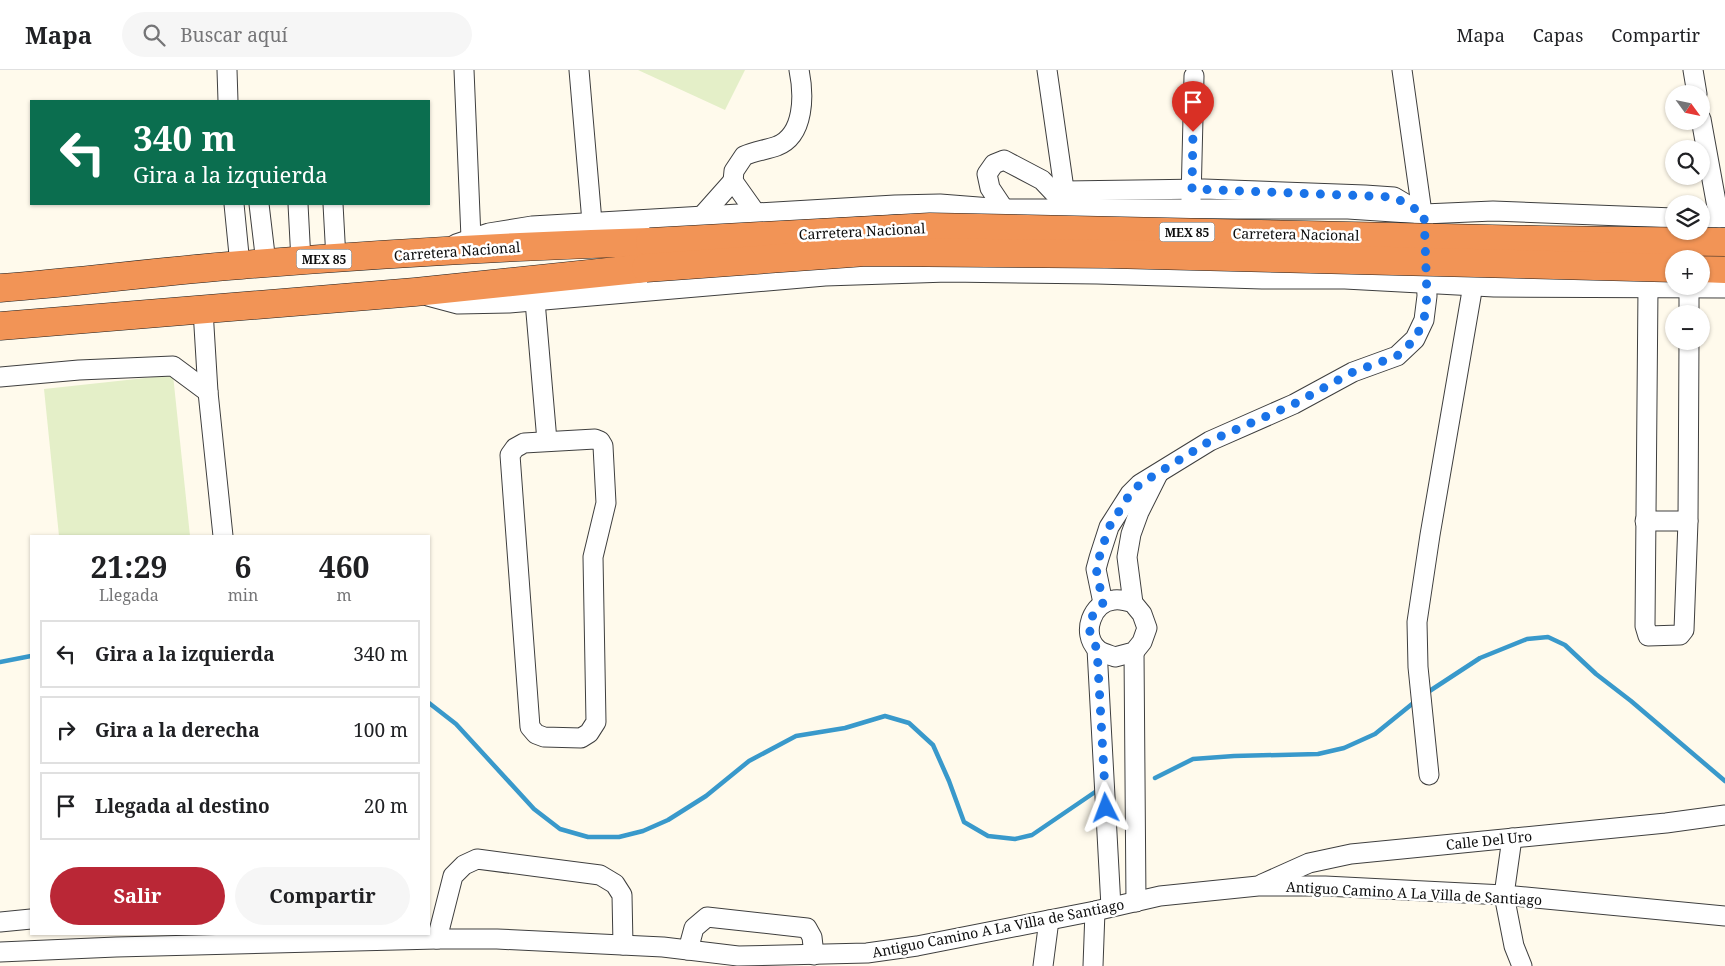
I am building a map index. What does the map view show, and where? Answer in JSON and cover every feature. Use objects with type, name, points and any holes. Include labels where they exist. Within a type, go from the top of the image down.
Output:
[{"type":"highway","name":"Carretera Nacional","points":[[0,326],[415,292],[648,255],[930,227],[1542,240],[1717,224]]},
{"type":"highway","name":"Carretera Nacional","points":[[0,288],[74,283],[253,264],[524,246],[648,255],[866,252],[1107,254],[1665,274]]},
{"type":"highway","name":"Carretera Nacional","points":[[1710,271],[1725,269]]},
{"type":"street","points":[[227,70],[228,100]]},
{"type":"street","points":[[464,70],[471,238]]},
{"type":"street","points":[[579,70],[592,222]]},
{"type":"street","points":[[701,217],[733,181],[734,171],[744,156],[777,146],[785,142],[791,134],[802,104],[803,92],[800,70]]},
{"type":"street","points":[[1047,70],[1061,196]]},
{"type":"street","points":[[1103,603],[1096,568],[1109,527],[1130,494],[1140,484],[1210,441],[1294,404],[1353,372],[1397,356],[1415,339],[1424,320],[1426,284],[1424,214],[1402,70]]},
{"type":"street","points":[[1693,70],[1696,85]]},
{"type":"street","points":[[1190,209],[1194,76]]},
{"type":"street","points":[[1703,130],[1717,224]]},
{"type":"street","points":[[1004,209],[990,188],[987,174],[994,164],[1004,160],[1042,180],[1061,196]]},
{"type":"street","points":[[733,181],[755,212]]},
{"type":"street","name":"MEX 85","points":[[441,252],[489,232],[532,226],[701,217],[755,212],[940,204],[1004,209],[1061,196],[1192,189],[1394,197],[1424,214]]},
{"type":"street","name":"MEX 85","points":[[1061,196],[1190,209],[1348,209],[1424,214],[1493,211],[1665,218]]},
{"type":"street","points":[[234,205],[253,264]]},
{"type":"street","points":[[253,264],[259,205]]},
{"type":"street","points":[[298,205],[301,261]]},
{"type":"street","points":[[333,205],[336,259]]},
{"type":"street","name":"MEX 85","points":[[1345,279],[1358,274],[1369,264],[1375,252],[1375,238],[1370,225],[1361,214],[1348,209]]},
{"type":"street","points":[[1493,211],[1484,222],[1478,235],[1476,249],[1481,270],[1494,287]]},
{"type":"street","name":"MEX 85","points":[[415,292],[458,304],[535,301],[825,276],[948,272],[1097,274],[1262,280],[1345,279],[1494,287],[1648,288],[1665,282]]},
{"type":"street","name":"MEX 85","points":[[1710,283],[1725,288]]},
{"type":"street","points":[[1430,775],[1420,686],[1417,622],[1473,285]]},
{"type":"street","points":[[1648,288],[1645,521],[1645,626],[1648,636],[1680,635],[1684,630],[1688,521],[1689,350]]},
{"type":"street","points":[[535,301],[547,441]]},
{"type":"street","points":[[203,310],[208,392],[223,535]]},
{"type":"street","points":[[0,377],[79,370],[173,366],[208,392]]},
{"type":"street","points":[[595,439],[600,441],[603,446],[606,503],[593,557],[596,722],[589,733],[580,738],[544,737],[536,734],[530,727],[510,455],[515,448],[524,443],[547,441],[595,439]]},
{"type":"street","points":[[1133,604],[1127,556],[1131,534],[1143,501],[1159,472]]},
{"type":"street","points":[[1645,521],[1688,521]]},
{"type":"street","points":[[1094,966],[1103,909],[1097,649],[1089,633],[1091,616],[1103,603],[1123,600],[1133,604],[1142,614],[1147,628],[1142,642],[1134,652],[1115,657],[1097,649]]},
{"type":"street","points":[[1134,652],[1136,902]]},
{"type":"street","name":"Calle Del Uro","points":[[1258,886],[1309,863],[1351,854],[1666,823],[1725,814]]},
{"type":"street","points":[[1512,838],[1504,895],[1514,946],[1522,966]]},
{"type":"street","points":[[438,939],[454,876],[464,865],[477,859],[600,875],[615,884],[622,895],[623,945]]},
{"type":"street","name":"Antiguo Camino A La Villa de Santiago","points":[[0,952],[392,937],[623,945],[688,950],[738,961],[814,955],[866,959],[917,946],[1169,895],[1258,886],[1325,886],[1504,895],[1725,916]]},
{"type":"street","points":[[688,950],[694,928],[707,917],[807,928],[812,937],[814,955]]},
{"type":"street","points":[[0,922],[30,919]]},
{"type":"street","points":[[1043,966],[1049,920]]},
{"type":"green space","points":[[638,70],[745,70],[725,110]]},
{"type":"green space","points":[[173,375],[190,535],[59,535],[44,389]]},
{"type":"waterway","points":[[1425,694],[1480,658],[1527,639],[1548,637],[1565,645],[1596,674],[1631,701],[1725,781]]},
{"type":"waterway","points":[[0,662],[30,656]]},
{"type":"waterway","points":[[1155,778],[1193,759],[1318,754],[1344,748],[1375,734],[1417,700]]},
{"type":"waterway","points":[[430,704],[456,724],[534,809],[560,829],[588,837],[619,837],[643,831],[668,820],[706,796],[749,761],[796,736],[845,728],[885,716],[909,723],[933,745],[964,822],[988,836],[1015,839],[1032,835],[1098,790]]},
{"type":"route","points":[[1106,808],[1097,649],[1089,633],[1091,616],[1103,603],[1096,568],[1109,527],[1130,494],[1140,484],[1210,441],[1294,404],[1353,372],[1397,356],[1415,339],[1424,320],[1427,296],[1424,214],[1394,197],[1192,189],[1193,132]]}]
